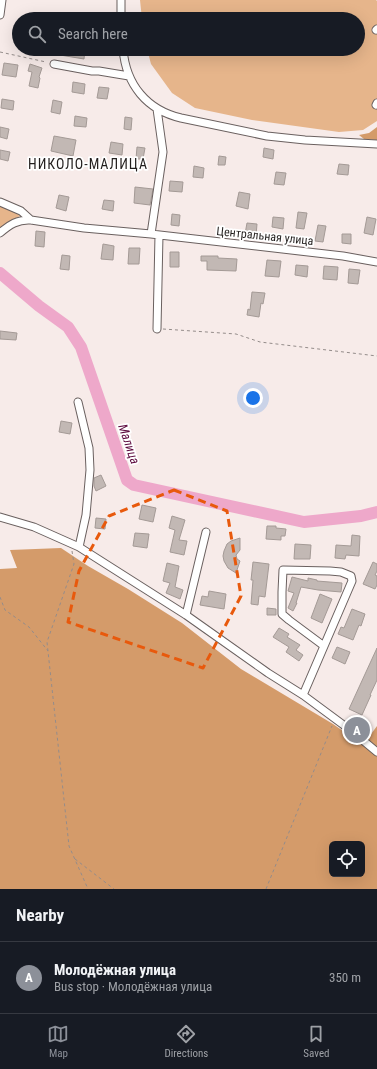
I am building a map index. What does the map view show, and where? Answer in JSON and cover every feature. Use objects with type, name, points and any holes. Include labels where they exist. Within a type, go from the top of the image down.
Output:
[{"type":"street","points":[[0,15],[2,0]]},
{"type":"street","points":[[121,0],[122,12]]},
{"type":"street","points":[[124,56],[129,76],[133,84],[150,104],[169,115],[268,136],[305,140],[377,144]]},
{"type":"street","points":[[54,64],[129,76]]},
{"type":"street","points":[[157,109],[163,152],[155,235],[157,329]]},
{"type":"street","points":[[0,202],[22,211],[30,220]]},
{"type":"street","name":"Центральная улица","points":[[0,233],[13,223],[23,219],[84,228],[343,256],[377,262]]},
{"type":"street","points":[[78,402],[89,448],[90,470],[86,515],[79,547]]},
{"type":"street","points":[[0,517],[34,527],[79,547],[186,614],[268,673],[303,694],[377,752]]},
{"type":"street","points":[[186,614],[206,532]]},
{"type":"street","points":[[303,694],[324,646],[352,581],[351,576],[341,572],[283,570],[282,614],[324,646]]},
{"type":"path","points":[[0,52],[12,55]]},
{"type":"path","points":[[18,56],[54,64]]},
{"type":"path","points":[[157,329],[236,334],[260,342],[377,356]]},
{"type":"path","points":[[70,543],[74,564],[47,642],[69,846],[88,889]]},
{"type":"path","points":[[0,597],[5,610],[29,627],[48,652]]},
{"type":"path","points":[[266,889],[333,724]]},
{"type":"path","points":[[74,859],[114,889]]},
{"type":"highlighted area","points":[[174,490],[227,511],[241,596],[203,668],[68,622],[79,571],[109,516]]},
{"type":"shaded area","points":[[140,0],[376,0],[377,121],[363,130],[339,132],[252,120],[195,108],[172,93],[151,64],[149,56],[365,56],[365,12],[141,12]]},
{"type":"shaded area","points":[[377,127],[377,140],[364,139],[359,135],[369,133]]},
{"type":"shaded area","points":[[0,205],[22,215],[8,222],[0,229]]},
{"type":"shaded area","points":[[61,548],[182,623],[241,669],[333,724],[363,745],[377,726],[377,889],[0,889],[0,569],[17,568],[10,550]]},
{"type":"building","points":[[66,56],[84,56],[84,59]]},
{"type":"building","points":[[4,63],[18,65],[16,77],[2,75]]},
{"type":"building","points":[[30,64],[42,68],[38,88],[29,86],[32,72],[28,71]]},
{"type":"building","points":[[73,82],[85,84],[84,94],[72,92]]},
{"type":"building","points":[[99,87],[109,88],[107,99],[97,98]]},
{"type":"building","points":[[2,99],[14,101],[13,110],[1,108]]},
{"type":"building","points":[[53,100],[62,102],[60,114],[51,112]]},
{"type":"building","points":[[75,116],[87,118],[86,127],[74,126]]},
{"type":"building","points":[[125,117],[132,118],[131,130],[124,129]]},
{"type":"building","points":[[0,127],[9,129],[7,139],[0,137]]},
{"type":"building","points":[[54,136],[76,140],[73,156],[51,151]]},
{"type":"building","points":[[111,142],[123,144],[122,155],[109,153]]},
{"type":"building","points":[[137,147],[145,148],[143,159],[136,159]]},
{"type":"building","points":[[264,148],[274,150],[273,159],[263,157]]},
{"type":"building","points":[[0,150],[10,152],[8,161],[0,159]]},
{"type":"building","points":[[219,156],[226,157],[225,165],[218,165]]},
{"type":"building","points":[[339,164],[349,165],[348,175],[337,174]]},
{"type":"building","points":[[194,166],[204,168],[203,178],[193,177]]},
{"type":"building","points":[[276,172],[286,173],[284,185],[274,184]]},
{"type":"building","points":[[170,181],[183,182],[182,192],[169,191]]},
{"type":"building","points":[[135,187],[153,189],[150,205],[134,203]]},
{"type":"building","points":[[239,192],[250,194],[248,209],[236,206]]},
{"type":"building","points":[[59,195],[69,197],[66,211],[56,208]]},
{"type":"building","points":[[104,200],[114,201],[113,211],[102,209]]},
{"type":"building","points":[[298,212],[307,213],[304,229],[296,228]]},
{"type":"building","points":[[172,214],[180,215],[179,226],[171,225]]},
{"type":"building","points":[[273,217],[284,218],[283,229],[272,227]]},
{"type":"building","points":[[367,217],[376,219],[373,235],[364,233]]},
{"type":"building","points":[[247,223],[257,224],[256,236],[245,234]]},
{"type":"building","points":[[318,225],[326,226],[323,242],[315,241]]},
{"type":"building","points":[[36,231],[45,232],[44,247],[35,246]]},
{"type":"building","points":[[342,234],[351,234],[351,244],[342,243]]},
{"type":"building","points":[[103,244],[114,246],[113,260],[101,259]]},
{"type":"building","points":[[129,248],[140,248],[139,264],[128,264]]},
{"type":"building","points":[[170,252],[179,252],[179,267],[170,267]]},
{"type":"building","points":[[62,255],[70,256],[69,270],[60,269]]},
{"type":"building","points":[[201,256],[218,256],[218,258],[237,259],[236,271],[207,270],[207,261],[201,261]]},
{"type":"building","points":[[267,260],[281,261],[279,277],[265,276]]},
{"type":"building","points":[[296,265],[308,266],[307,277],[295,275]]},
{"type":"building","points":[[324,266],[338,267],[337,280],[323,279]]},
{"type":"building","points":[[349,269],[360,270],[358,284],[348,283]]},
{"type":"building","points":[[252,292],[265,293],[263,304],[261,303],[259,317],[247,315],[248,309],[250,310]]},
{"type":"building","points":[[0,331],[17,333],[16,340],[0,339]]},
{"type":"building","points":[[61,421],[72,423],[70,434],[59,432]]},
{"type":"building","points":[[101,475],[106,486],[96,491],[94,486],[94,478]]},
{"type":"building","points":[[142,505],[156,508],[153,522],[139,519]]},
{"type":"building","points":[[172,516],[185,520],[179,540],[187,541],[184,555],[170,552],[175,530],[169,528]]},
{"type":"building","points":[[96,518],[106,519],[105,529],[95,528]]},
{"type":"building","points":[[267,526],[276,526],[276,528],[286,529],[285,536],[281,536],[281,540],[266,539]]},
{"type":"building","points":[[135,533],[149,534],[147,548],[133,546]]},
{"type":"building","points":[[352,535],[360,536],[359,556],[346,555],[345,559],[335,558],[336,545],[351,546]]},
{"type":"building","points":[[240,538],[240,550],[236,555],[237,559],[240,561],[236,573],[228,568],[223,556],[227,544]]},
{"type":"building","points":[[295,544],[311,545],[310,559],[294,559]]},
{"type":"building","points":[[253,562],[269,564],[265,597],[259,596],[258,605],[251,604]]},
{"type":"building","points":[[373,562],[377,564],[377,571],[375,575],[377,576],[377,585],[375,589],[363,584]]},
{"type":"building","points":[[167,563],[179,566],[175,587],[183,590],[180,599],[166,593],[170,583],[163,581]]},
{"type":"building","points":[[292,577],[308,581],[308,578],[317,581],[342,583],[341,592],[301,587],[297,603],[293,611],[288,608],[294,593],[288,591]]},
{"type":"building","points":[[209,591],[226,594],[224,609],[200,605],[202,596],[208,597]]},
{"type":"building","points":[[320,594],[332,599],[322,623],[311,618]]},
{"type":"building","points":[[267,608],[276,609],[276,615],[267,615]]},
{"type":"building","points":[[352,609],[365,614],[361,626],[359,625],[353,640],[338,634],[341,627],[344,628]]},
{"type":"building","points":[[279,628],[289,634],[287,637],[300,645],[296,650],[303,655],[299,661],[286,652],[289,647],[273,637]]},
{"type":"building","points":[[337,647],[350,652],[345,664],[332,658]]},
{"type":"building","points":[[377,648],[377,680],[362,715],[349,709]]},
{"type":"waterway","name":"Малица","points":[[0,273],[39,306],[68,327],[81,347],[127,480],[134,485],[304,522],[361,516],[377,512]]},
{"type":"place","name":"Молодёжная улица","points":[[357,730]]},
{"type":"district","name":"НИКОЛО-МАЛИЦА","points":[[88,164]]}]
